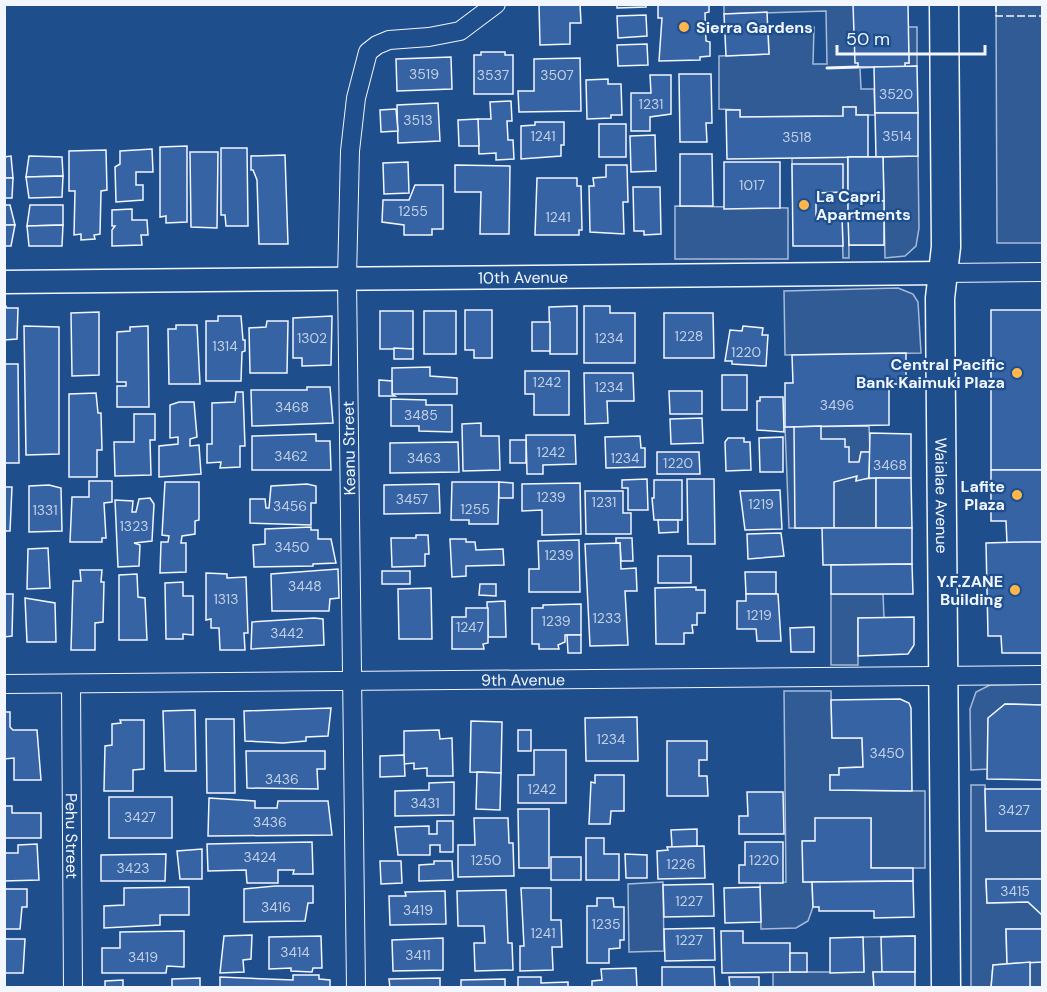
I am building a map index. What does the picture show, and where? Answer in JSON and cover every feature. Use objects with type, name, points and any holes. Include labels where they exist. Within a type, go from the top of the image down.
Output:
[{"type":"main road","name":"Waialae Avenue","points":[[944,4],[946,247],[940,298],[946,987]]},
{"type":"street","name":"Keanu Street","points":[[356,987],[347,279],[350,151],[359,82],[369,52],[377,45],[389,40],[440,36],[459,31],[496,4]]},
{"type":"street","name":"10th Avenue","points":[[4,282],[1042,272]]},
{"type":"street","name":"9th Avenue","points":[[4,684],[1042,675]]},
{"type":"street","name":"Pehu Street","points":[[70,684],[73,987]]},
{"type":"shaded area","points":[[724,5],[882,5],[883,67],[860,68],[861,89],[874,89],[875,115],[856,115],[856,107],[843,107],[843,116],[740,117],[740,110],[719,109],[719,56],[769,54],[768,29],[814,27],[813,64],[827,64],[826,11],[724,14]]},
{"type":"shaded area","points":[[996,5],[1042,5],[1042,243],[997,243]]},
{"type":"shaded area","points":[[908,27],[917,27],[917,66],[905,67],[905,63],[909,63]]},
{"type":"shaded area","points":[[918,156],[919,228],[916,246],[905,256],[885,258],[883,157]]},
{"type":"shaded area","points":[[848,157],[849,258],[843,258],[842,217],[793,217],[792,158]]},
{"type":"shaded area","points":[[675,206],[788,208],[788,259],[675,259]]},
{"type":"shaded area","points":[[898,288],[913,294],[918,302],[921,353],[785,355],[784,291]]},
{"type":"shaded area","points":[[869,426],[870,452],[861,452],[856,480],[876,478],[876,528],[789,528],[785,427]]},
{"type":"shaded area","points":[[831,594],[883,594],[884,618],[858,618],[858,665],[831,665]]},
{"type":"shaded area","points":[[1042,684],[1042,705],[1005,704],[988,718],[988,769],[971,770],[970,709],[976,692],[990,685]]},
{"type":"shaded area","points":[[784,691],[831,691],[832,738],[862,738],[863,767],[839,768],[839,775],[830,775],[830,790],[925,791],[925,868],[871,868],[871,818],[815,841],[803,841],[803,882],[812,882],[813,907],[808,921],[796,928],[761,929],[760,883],[786,882]]},
{"type":"shaded area","points":[[971,785],[985,785],[986,831],[1042,831],[1042,879],[986,880],[987,903],[1028,902],[1042,915],[1042,929],[1006,929],[1007,964],[993,965],[991,987],[971,987]]},
{"type":"shaded area","points":[[663,882],[664,951],[629,952],[628,884]]},
{"type":"shaded area","points":[[915,936],[915,972],[873,972],[874,987],[773,987],[773,972],[864,972],[863,937]]},
{"type":"shaded area","points":[[1030,962],[1042,962],[1042,987],[1030,987]]},
{"type":"building","points":[[539,4],[580,4],[581,23],[570,23],[570,44],[540,45]]},
{"type":"building","points":[[617,4],[646,4],[646,7],[617,8]]},
{"type":"building","name":"Sierra Gardens","points":[[658,4],[709,4],[709,12],[705,13],[706,41],[710,42],[710,56],[700,57],[700,60],[659,61],[662,18],[658,18]]},
{"type":"building","points":[[853,4],[908,4],[909,63],[905,63],[905,67],[858,67],[858,63],[855,63]]},
{"type":"building","points":[[767,12],[769,54],[726,56],[724,14]]},
{"type":"building","points":[[646,15],[647,36],[618,38],[617,16]]},
{"type":"building","points":[[647,44],[648,65],[618,66],[617,45]]},
{"type":"building","points":[[481,52],[505,52],[505,55],[513,55],[513,94],[474,94],[474,55],[481,55]]},
{"type":"building","points":[[451,57],[452,89],[397,91],[396,59]]},
{"type":"building","points":[[580,58],[581,111],[519,112],[518,91],[534,91],[534,59]]},
{"type":"building","points":[[917,66],[918,113],[875,113],[874,67]]},
{"type":"building","points":[[679,74],[711,74],[712,123],[706,123],[707,142],[680,142]]},
{"type":"building","points":[[650,75],[671,75],[671,114],[650,117],[650,131],[631,131],[631,93],[651,93]]},
{"type":"building","points":[[608,79],[608,84],[621,84],[622,115],[587,119],[586,80]]},
{"type":"building","points":[[511,101],[512,121],[507,121],[508,140],[513,140],[514,159],[496,160],[496,153],[479,154],[478,119],[491,119],[490,102]]},
{"type":"building","points":[[438,103],[440,141],[398,143],[397,105]]},
{"type":"building","points":[[843,107],[856,107],[856,115],[868,115],[868,157],[727,159],[726,110],[740,110],[740,117],[843,116]]},
{"type":"building","points":[[396,109],[398,131],[381,132],[380,110]]},
{"type":"building","points":[[875,113],[918,113],[918,156],[876,157]]},
{"type":"building","points":[[478,119],[479,146],[459,146],[458,120]]},
{"type":"building","points":[[535,122],[564,122],[564,145],[561,145],[561,156],[521,159],[521,126],[535,125]]},
{"type":"building","points":[[599,124],[626,124],[626,157],[599,157]]},
{"type":"building","points":[[655,135],[656,171],[631,172],[630,136]]},
{"type":"building","points":[[187,146],[187,222],[166,223],[166,216],[160,217],[160,147]]},
{"type":"building","points":[[221,148],[247,148],[248,226],[226,226],[225,215],[221,215]]},
{"type":"building","points":[[152,149],[153,172],[136,172],[136,185],[143,185],[143,200],[116,202],[115,167],[120,164],[120,151]]},
{"type":"building","points":[[106,150],[107,190],[101,191],[100,234],[94,235],[95,239],[81,240],[81,234],[74,235],[75,191],[69,191],[69,151]]},
{"type":"building","points":[[190,152],[218,152],[217,228],[191,227]]},
{"type":"building","points":[[680,154],[712,154],[713,206],[680,206]]},
{"type":"building","points":[[285,155],[288,244],[259,244],[257,180],[251,170],[251,156]]},
{"type":"building","points":[[11,156],[13,178],[4,178],[4,157]]},
{"type":"building","points":[[29,156],[62,157],[63,176],[26,177]]},
{"type":"building","points":[[848,157],[883,157],[884,245],[849,245]]},
{"type":"building","points":[[848,157],[883,157],[884,201],[848,201]]},
{"type":"building","points":[[408,162],[409,193],[384,194],[383,163]]},
{"type":"building","points":[[724,162],[780,162],[780,208],[724,209]]},
{"type":"building","name":"La Capri Apartments","points":[[792,164],[843,164],[843,192],[816,193],[816,217],[842,217],[843,246],[793,246]]},
{"type":"building","points":[[455,165],[510,166],[509,234],[480,234],[481,192],[455,192]]},
{"type":"building","points":[[606,165],[627,165],[628,202],[623,202],[624,234],[590,232],[589,186],[594,186],[593,178],[606,177]]},
{"type":"building","points":[[63,176],[62,197],[29,198],[26,177]]},
{"type":"building","points":[[4,178],[13,178],[12,198],[4,198]]},
{"type":"building","points":[[537,178],[577,178],[577,186],[581,186],[582,230],[579,230],[579,235],[535,235]]},
{"type":"building","points":[[415,185],[443,185],[443,229],[432,229],[432,235],[404,235],[404,225],[382,222],[383,200],[409,200]]},
{"type":"building","points":[[633,187],[660,187],[661,234],[644,235],[644,231],[634,231]]},
{"type":"building","points":[[848,201],[884,201],[884,216],[848,217]]},
{"type":"building","points":[[4,205],[10,205],[15,225],[4,225]]},
{"type":"building","points":[[30,205],[63,205],[63,225],[27,226]]},
{"type":"building","points":[[132,209],[132,220],[147,220],[148,235],[141,235],[142,245],[112,246],[112,230],[115,226],[112,226],[112,210]]},
{"type":"building","points":[[884,216],[884,245],[849,245],[848,217]]},
{"type":"building","points":[[4,225],[15,225],[11,246],[4,246]]},
{"type":"building","points":[[63,225],[62,246],[29,246],[27,226]]},
{"type":"building","points":[[4,303],[7,308],[18,308],[17,339],[4,340]]},
{"type":"building","points":[[577,306],[577,354],[550,354],[549,307]]},
{"type":"building","points":[[584,306],[610,306],[610,313],[635,313],[635,363],[584,363]]},
{"type":"building","points":[[465,310],[492,310],[492,358],[474,358],[474,350],[465,350]]},
{"type":"building","name":"Central Pacific Bank Kaimuki Plaza","points":[[991,310],[1042,310],[1042,470],[991,470]]},
{"type":"building","points":[[380,311],[413,311],[413,349],[380,349]]},
{"type":"building","points":[[424,311],[456,311],[456,354],[424,354]]},
{"type":"building","points":[[99,312],[99,375],[72,376],[71,313]]},
{"type":"building","points":[[664,313],[713,313],[714,358],[664,358]]},
{"type":"building","points":[[218,316],[241,316],[245,351],[242,352],[241,381],[206,381],[206,321],[218,321]]},
{"type":"building","points":[[332,316],[331,365],[302,366],[302,358],[293,358],[293,318]]},
{"type":"building","points":[[267,321],[288,321],[287,373],[250,373],[249,328],[266,327]]},
{"type":"building","points":[[532,322],[550,322],[550,351],[532,351]]},
{"type":"building","points":[[176,325],[197,325],[200,384],[169,384],[168,329],[176,329]]},
{"type":"building","points":[[24,326],[59,327],[59,454],[26,455]]},
{"type":"building","points":[[148,326],[149,407],[117,407],[117,386],[126,386],[126,382],[117,382],[117,332],[130,331],[130,327]]},
{"type":"building","points":[[743,326],[763,328],[762,335],[768,335],[766,366],[732,364],[732,361],[725,361],[730,330],[742,331]]},
{"type":"building","points":[[394,348],[413,349],[413,359],[394,359]]},
{"type":"building","points":[[906,353],[906,384],[889,384],[889,425],[785,427],[785,383],[793,383],[792,355]]},
{"type":"building","points":[[4,364],[18,364],[19,463],[4,463]]},
{"type":"building","points":[[430,367],[430,376],[457,378],[457,394],[392,394],[392,368]]},
{"type":"building","points":[[525,371],[569,371],[569,415],[534,415],[534,394],[525,394]]},
{"type":"building","points":[[584,373],[633,373],[634,401],[607,401],[608,423],[585,424]]},
{"type":"building","points":[[722,375],[747,375],[747,410],[722,410]]},
{"type":"building","points":[[379,380],[392,381],[392,394],[395,396],[379,396]]},
{"type":"building","points":[[307,387],[330,387],[333,423],[252,426],[251,390],[307,390]]},
{"type":"building","points":[[669,391],[702,391],[702,414],[670,414]]},
{"type":"building","points":[[236,392],[243,392],[245,446],[240,446],[240,467],[220,468],[221,462],[207,463],[207,444],[212,444],[212,403],[235,402]]},
{"type":"building","points":[[96,393],[98,413],[101,413],[102,450],[97,450],[97,477],[69,477],[69,394]]},
{"type":"building","points":[[760,397],[783,397],[784,432],[757,430],[757,401],[760,401]]},
{"type":"building","points":[[391,399],[426,400],[426,405],[452,405],[452,432],[419,431],[419,426],[391,426]]},
{"type":"building","points":[[179,402],[194,402],[197,437],[190,439],[190,446],[199,445],[201,474],[159,477],[159,446],[178,444],[178,437],[170,438],[170,405]]},
{"type":"building","points":[[134,414],[155,414],[155,440],[150,440],[151,475],[115,476],[114,442],[134,442]]},
{"type":"building","points":[[702,418],[703,443],[671,444],[670,419]]},
{"type":"building","points":[[481,423],[481,436],[499,436],[500,470],[463,471],[462,424]]},
{"type":"building","points":[[821,426],[821,439],[845,439],[845,447],[849,447],[849,462],[859,462],[861,452],[870,452],[869,478],[856,481],[857,476],[834,482],[834,528],[795,528],[794,427]]},
{"type":"building","points":[[870,433],[911,434],[911,478],[869,478]]},
{"type":"building","points":[[316,434],[316,441],[330,441],[331,470],[252,470],[252,436]]},
{"type":"building","points":[[526,435],[575,435],[576,464],[543,465],[543,474],[527,474]]},
{"type":"building","points":[[640,436],[641,448],[645,448],[645,467],[606,468],[605,437]]},
{"type":"building","points":[[783,437],[783,472],[760,472],[759,438]]},
{"type":"building","points":[[728,438],[744,438],[744,442],[750,442],[751,470],[726,471],[725,442]]},
{"type":"building","points":[[510,440],[526,440],[526,463],[510,463]]},
{"type":"building","points":[[458,442],[459,472],[390,473],[390,443]]},
{"type":"building","points":[[657,452],[699,452],[700,474],[657,474]]},
{"type":"building","name":"Lafite Plaza","points":[[991,470],[1042,470],[1042,542],[1007,543],[1006,521],[991,521]]},
{"type":"building","points":[[876,478],[911,478],[912,528],[876,528]]},
{"type":"building","points":[[647,479],[648,510],[628,510],[628,488],[622,488],[622,480]]},
{"type":"building","points":[[687,479],[714,479],[715,544],[688,544]]},
{"type":"building","points":[[654,480],[682,480],[682,520],[654,520],[652,498],[654,498]]},
{"type":"building","points":[[89,481],[112,481],[112,502],[104,503],[106,538],[102,538],[102,542],[70,542],[72,497],[89,497]]},
{"type":"building","points":[[165,482],[199,482],[199,520],[195,521],[195,534],[182,536],[181,543],[186,543],[186,572],[160,573],[161,542],[168,542],[169,536],[162,535]]},
{"type":"building","points":[[452,482],[499,482],[498,524],[469,524],[469,520],[451,520]]},
{"type":"building","points":[[499,482],[513,483],[513,498],[499,498]]},
{"type":"building","points":[[580,483],[581,534],[542,535],[542,510],[522,511],[522,484]]},
{"type":"building","points":[[307,484],[316,486],[316,503],[311,503],[311,525],[250,523],[250,499],[265,499],[266,508],[269,508],[271,486]]},
{"type":"building","points":[[439,484],[440,513],[384,514],[384,485]]},
{"type":"building","points":[[49,485],[61,488],[62,531],[29,532],[29,486]]},
{"type":"building","points":[[4,487],[12,487],[10,531],[4,531]]},
{"type":"building","points":[[780,490],[782,529],[745,530],[740,491]]},
{"type":"building","points":[[585,491],[623,491],[623,513],[631,513],[631,534],[586,534]]},
{"type":"building","points":[[150,498],[154,504],[152,541],[134,543],[140,545],[139,566],[118,567],[115,500],[133,501],[132,512],[136,512],[139,499]]},
{"type":"building","points":[[658,520],[678,520],[678,532],[659,533]]},
{"type":"building","points":[[311,527],[311,530],[318,530],[318,539],[331,539],[336,563],[313,564],[313,566],[254,567],[253,545],[265,544],[265,529]]},
{"type":"building","points":[[822,528],[912,528],[912,564],[823,565]]},
{"type":"building","points":[[781,533],[784,556],[748,559],[747,534]]},
{"type":"building","points":[[416,535],[428,535],[429,554],[425,554],[425,566],[392,567],[391,538],[416,538]]},
{"type":"building","points":[[616,538],[632,538],[633,561],[621,561],[620,543],[616,543]]},
{"type":"building","points":[[450,539],[466,539],[466,542],[475,542],[476,550],[503,549],[504,565],[466,566],[466,576],[452,577]]},
{"type":"building","points":[[579,540],[580,592],[529,592],[529,569],[539,569],[538,541]]},
{"type":"building","name":"Y.F.ZANE Building","points":[[1042,542],[1042,653],[1002,653],[1001,636],[988,636],[986,543]]},
{"type":"building","points":[[620,543],[621,569],[636,568],[637,591],[625,591],[628,645],[590,646],[585,544]]},
{"type":"building","points":[[48,548],[50,588],[27,589],[28,549]]},
{"type":"building","points":[[658,556],[691,556],[691,583],[658,583]]},
{"type":"building","points":[[912,564],[913,594],[831,594],[831,565]]},
{"type":"building","points":[[338,569],[339,598],[330,599],[329,611],[272,611],[271,574]]},
{"type":"building","points":[[80,570],[102,570],[103,622],[95,623],[95,650],[71,650],[73,581],[81,581]]},
{"type":"building","points":[[382,571],[410,571],[410,584],[382,584]]},
{"type":"building","points":[[745,572],[776,572],[776,594],[746,594]]},
{"type":"building","points":[[206,573],[227,574],[227,578],[246,577],[248,633],[244,633],[245,650],[220,650],[219,628],[211,628],[211,619],[206,620]]},
{"type":"building","points":[[137,574],[138,597],[145,598],[147,640],[119,640],[119,575]]},
{"type":"building","points":[[183,582],[183,596],[193,596],[193,635],[183,634],[183,639],[166,639],[165,583]]},
{"type":"building","points":[[480,584],[496,584],[496,596],[479,595]]},
{"type":"building","points":[[696,587],[696,590],[705,590],[705,613],[697,613],[697,625],[692,625],[693,633],[684,633],[684,644],[656,644],[655,588]]},
{"type":"building","points":[[431,588],[432,639],[399,639],[398,589]]},
{"type":"building","points":[[4,594],[13,594],[12,636],[4,637]]},
{"type":"building","points":[[746,594],[778,594],[781,641],[757,641],[756,629],[737,629],[737,601],[746,601]]},
{"type":"building","points":[[25,598],[55,603],[56,642],[27,642]]},
{"type":"building","points":[[505,601],[506,637],[488,637],[487,602]]},
{"type":"building","points":[[581,604],[581,635],[565,635],[565,642],[558,645],[559,649],[539,649],[539,644],[532,644],[532,608],[543,608],[543,605]]},
{"type":"building","points":[[466,608],[488,608],[488,643],[483,644],[484,649],[452,649],[452,617],[466,617]]},
{"type":"building","points":[[914,617],[914,645],[908,654],[858,656],[858,618]]},
{"type":"building","points":[[323,619],[324,645],[251,649],[252,622]]},
{"type":"building","points":[[814,627],[814,652],[791,652],[790,628]]},
{"type":"building","points":[[567,635],[581,635],[581,653],[568,653]]},
{"type":"building","points":[[900,699],[909,703],[911,708],[912,791],[830,790],[830,775],[839,775],[839,768],[863,767],[862,738],[832,738],[831,700]]},
{"type":"building","points":[[1005,704],[1042,705],[1042,780],[987,779],[988,718]]},
{"type":"building","points":[[331,708],[328,736],[306,737],[306,741],[283,743],[245,741],[244,711]]},
{"type":"building","points":[[195,710],[196,771],[165,771],[163,711]]},
{"type":"building","points":[[4,712],[10,712],[10,727],[13,730],[37,730],[41,780],[14,780],[14,758],[4,759]]},
{"type":"building","points":[[637,717],[638,761],[586,761],[585,718]]},
{"type":"building","points":[[206,719],[234,719],[235,793],[207,793]]},
{"type":"building","points":[[120,720],[144,720],[144,769],[133,770],[133,791],[104,791],[105,746],[112,745],[112,724],[121,723]]},
{"type":"building","points":[[471,721],[502,722],[501,773],[470,772]]},
{"type":"building","points":[[439,730],[440,739],[452,738],[453,776],[427,776],[427,768],[414,769],[414,763],[404,764],[404,731]]},
{"type":"building","points":[[518,730],[531,730],[531,751],[518,751]]},
{"type":"building","points":[[667,741],[707,741],[707,760],[699,760],[699,776],[707,776],[708,796],[667,796]]},
{"type":"building","points":[[534,750],[566,750],[566,803],[518,803],[518,775],[534,775]]},
{"type":"building","points":[[246,751],[325,751],[325,769],[317,769],[318,789],[247,788]]},
{"type":"building","points":[[404,755],[405,776],[380,777],[380,756]]},
{"type":"building","points":[[477,772],[501,773],[500,810],[476,809]]},
{"type":"building","points":[[595,775],[624,775],[624,811],[611,811],[610,824],[589,824],[591,782],[595,783]]},
{"type":"building","points":[[454,782],[454,815],[395,816],[395,791],[429,790],[429,783]]},
{"type":"building","points":[[985,789],[1042,789],[1042,831],[986,831]]},
{"type":"building","points":[[747,792],[783,792],[784,834],[739,834],[739,816],[748,816]]},
{"type":"building","points":[[109,797],[172,797],[172,838],[109,838]]},
{"type":"building","points":[[209,798],[255,801],[255,808],[277,808],[278,801],[328,801],[332,835],[208,836]]},
{"type":"building","points":[[4,806],[12,806],[12,813],[41,813],[41,838],[4,838]]},
{"type":"building","points":[[518,809],[549,809],[549,868],[519,868]]},
{"type":"building","points":[[474,818],[508,818],[509,843],[513,843],[514,876],[458,877],[458,845],[475,845]]},
{"type":"building","points":[[815,818],[871,818],[871,868],[913,868],[913,881],[803,882],[802,841],[815,841]]},
{"type":"building","points":[[437,821],[453,821],[453,852],[440,852],[440,845],[430,845],[430,855],[398,855],[395,827],[429,826],[429,834],[437,834]]},
{"type":"building","points":[[697,829],[697,846],[672,847],[671,830]]},
{"type":"building","points":[[586,838],[604,838],[604,854],[619,854],[619,880],[586,880]]},
{"type":"building","points":[[312,842],[313,874],[293,874],[294,870],[278,870],[278,883],[247,883],[246,870],[208,871],[207,844]]},
{"type":"building","points":[[745,842],[783,842],[783,883],[739,883],[739,865],[745,865]]},
{"type":"building","points":[[37,844],[39,880],[4,881],[4,853],[18,853],[18,845]]},
{"type":"building","points":[[704,846],[705,878],[658,879],[657,851],[668,850],[667,847]]},
{"type":"building","points":[[202,849],[202,879],[180,879],[177,851]]},
{"type":"building","points":[[166,854],[165,881],[101,881],[101,855]]},
{"type":"building","points":[[625,854],[647,855],[647,878],[626,878]]},
{"type":"building","points":[[551,857],[581,857],[581,880],[551,880]]},
{"type":"building","points":[[380,861],[401,861],[402,883],[381,884]]},
{"type":"building","points":[[434,861],[452,861],[453,880],[419,881],[419,865],[434,864]]},
{"type":"building","points":[[986,879],[1042,879],[1042,915],[1028,902],[987,903]]},
{"type":"building","points":[[913,881],[914,917],[874,918],[874,911],[819,911],[819,907],[813,907],[812,882]]},
{"type":"building","points":[[713,884],[714,916],[664,917],[663,885]]},
{"type":"building","points":[[313,886],[313,903],[308,903],[305,921],[244,922],[244,889]]},
{"type":"building","points":[[189,887],[189,915],[160,915],[160,925],[104,928],[104,906],[124,905],[124,888]]},
{"type":"building","points":[[760,887],[761,922],[725,923],[724,888]]},
{"type":"building","points":[[521,888],[551,888],[551,920],[561,920],[562,947],[552,947],[553,970],[520,971],[520,946],[524,946]]},
{"type":"building","points":[[4,889],[27,889],[27,907],[22,907],[20,929],[4,929]]},
{"type":"building","points":[[506,890],[508,943],[512,943],[513,970],[475,971],[474,943],[485,943],[484,926],[458,926],[457,891]]},
{"type":"building","points":[[445,891],[446,924],[390,925],[389,896],[406,896],[405,892]]},
{"type":"building","points":[[597,898],[613,898],[614,907],[624,907],[624,940],[620,940],[620,948],[609,949],[609,963],[587,963],[587,906],[597,906]]},
{"type":"building","points":[[714,928],[715,960],[665,961],[664,929]]},
{"type":"building","points":[[1006,929],[1042,929],[1042,962],[1007,964]]},
{"type":"building","points":[[184,931],[184,967],[167,966],[166,973],[102,973],[102,948],[120,948],[120,932]]},
{"type":"building","points":[[721,931],[743,931],[743,943],[790,943],[790,972],[722,973]]},
{"type":"building","points":[[252,935],[251,959],[243,960],[244,972],[220,973],[224,936]]},
{"type":"building","points":[[321,936],[322,968],[313,968],[312,972],[291,971],[291,968],[269,969],[269,937]]},
{"type":"building","points":[[915,936],[915,972],[882,972],[881,937]]},
{"type":"building","points":[[863,937],[864,972],[830,973],[830,938]]},
{"type":"building","points":[[443,938],[443,970],[393,971],[392,940]]},
{"type":"building","points":[[4,939],[25,939],[23,973],[4,973]]},
{"type":"building","points":[[790,953],[807,953],[807,972],[790,972]]},
{"type":"building","points":[[1030,962],[1030,988],[991,988],[993,965]]},
{"type":"building","points":[[662,967],[714,967],[715,988],[662,988]]},
{"type":"building","points":[[636,968],[637,988],[592,988],[592,981],[602,980],[601,969]]},
{"type":"building","points":[[873,972],[915,972],[915,988],[874,988]]},
{"type":"building","points":[[293,975],[319,975],[319,979],[330,980],[330,988],[220,988],[220,977],[293,980]]},
{"type":"building","points":[[518,977],[541,977],[541,983],[568,982],[568,988],[518,988]]},
{"type":"building","points":[[729,977],[759,977],[759,988],[730,988]]},
{"type":"building","points":[[200,978],[200,988],[172,988],[172,979]]},
{"type":"building","points":[[440,978],[440,988],[390,988],[389,979]]},
{"type":"building","points":[[505,979],[505,987],[511,988],[461,988],[461,980]]},
{"type":"building","points":[[123,980],[123,988],[105,988],[105,981]]},
{"type":"fence","points":[[996,4],[996,16],[1042,16]]},
{"type":"wall","points":[[827,68],[858,67]]},
{"type":"place","name":"Sierra Gardens","points":[[684,27]]},
{"type":"place","name":"La Capri Apartments","points":[[804,205]]},
{"type":"place","name":"Central Pacific Bank Kaimuki Plaza","points":[[1017,373]]},
{"type":"place","name":"Lafite Plaza","points":[[1017,495]]},
{"type":"place","name":"Y.F.ZANE Building","points":[[1015,590]]}]
